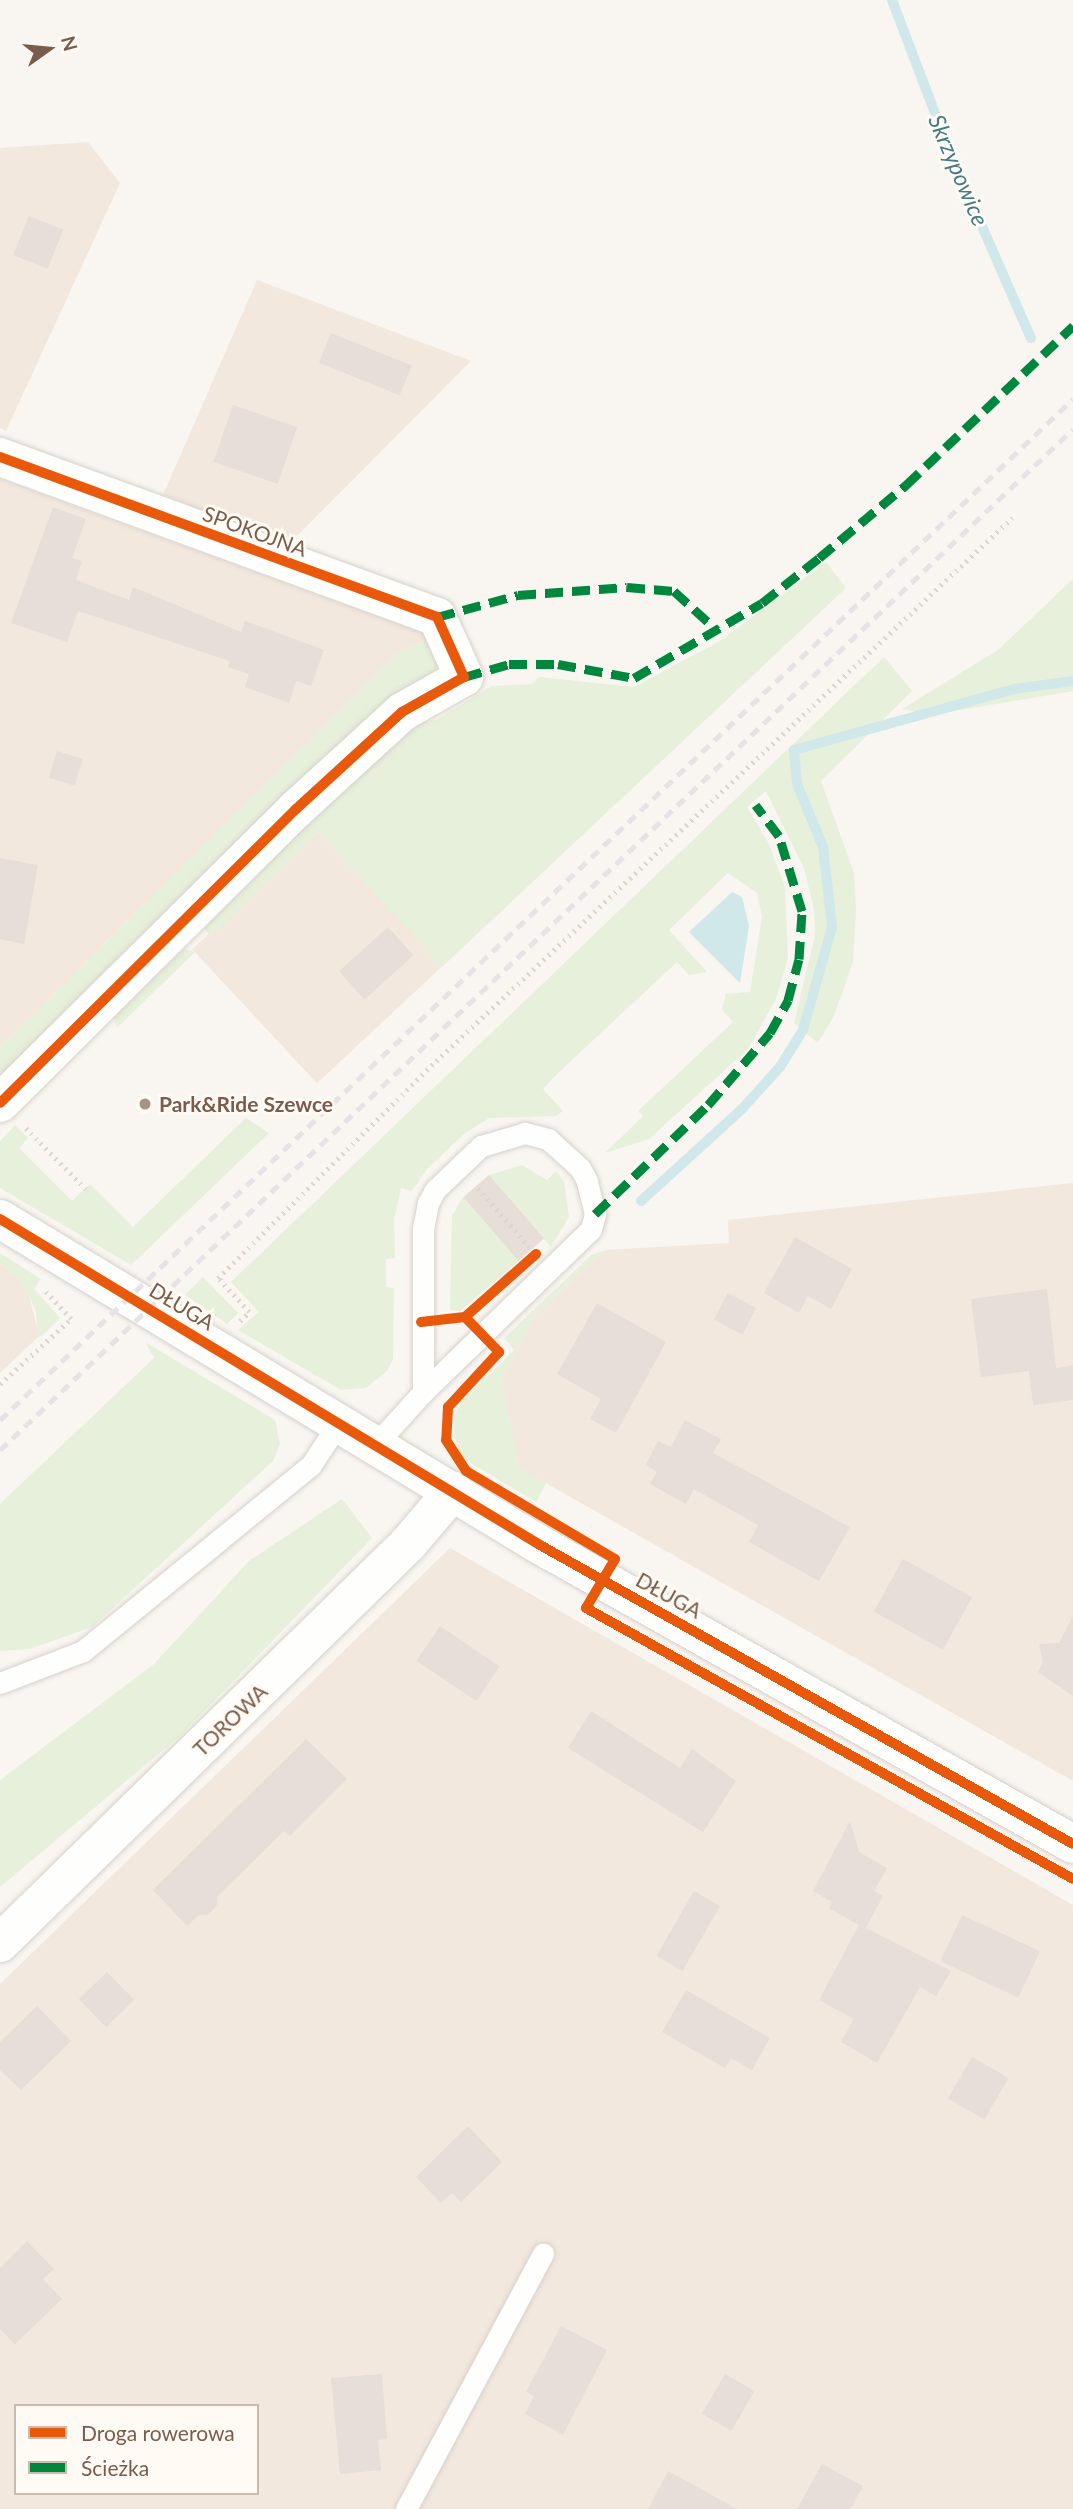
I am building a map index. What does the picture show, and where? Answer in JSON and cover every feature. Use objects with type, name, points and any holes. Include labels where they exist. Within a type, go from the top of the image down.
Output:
[{"type":"street","name":"SPOKOJNA","points":[[0,457],[437,617],[464,677],[402,712],[296,809],[8,1111]]},
{"type":"street","name":"DŁUGA","points":[[0,1219],[551,1551],[1073,1844]]},
{"type":"street","name":"TOROWA","points":[[0,1942],[408,1544],[453,1491]]},
{"type":"lane","points":[[375,1445],[423,1392],[551,1270],[593,1222],[591,1192],[580,1168],[559,1146],[525,1133],[481,1146],[435,1190],[424,1217],[423,1392]]},
{"type":"lane","points":[[0,1683],[83,1651],[311,1465],[338,1424]]},
{"type":"lane","points":[[406,2509],[543,2253]]},
{"type":"path","points":[[229,1331],[249,1312],[218,1278],[436,1061],[1013,518]]},
{"type":"path","points":[[8,1111],[86,1189]]},
{"type":"path","points":[[458,1167],[551,1270]]},
{"type":"path","points":[[0,1384],[71,1320],[42,1288]]},
{"type":"shaded area","points":[[88,142],[120,183],[6,431],[0,428],[0,148]]},
{"type":"shaded area","points":[[257,280],[471,361],[287,546],[163,495]]},
{"type":"shaded area","points":[[0,479],[434,637],[396,654],[0,1047]]},
{"type":"shaded area","points":[[318,832],[443,966],[317,1083],[192,949]]},
{"type":"shaded area","points":[[1073,1183],[1073,1781],[519,1468],[501,1380],[536,1314],[606,1250],[729,1243],[728,1220]]},
{"type":"shaded area","points":[[0,1264],[18,1277],[29,1296],[38,1337],[0,1373]]},
{"type":"shaded area","points":[[450,1548],[1073,1905],[1073,2509],[0,2509],[0,1984]]},
{"type":"green space","points":[[826,562],[846,588],[442,967],[318,832],[211,937],[197,921],[410,725],[436,720],[492,686],[532,684],[539,677],[634,687],[720,641]]},
{"type":"green space","points":[[1073,579],[1073,691],[931,715],[902,709],[998,650]]},
{"type":"green space","points":[[434,637],[451,670],[0,1081],[0,1047],[396,654]]},
{"type":"green space","points":[[884,657],[912,691],[821,781],[854,873],[856,910],[853,962],[834,1016],[818,1043],[794,1023],[815,936],[814,910],[804,868],[766,791],[747,807],[769,844],[785,887],[788,958],[776,999],[748,1049],[649,1139],[605,1153],[643,1116],[638,1111],[733,1022],[722,1010],[726,994],[750,992],[762,917],[757,893],[728,873],[669,930],[707,972],[689,975],[677,962],[557,1074],[543,1089],[563,1111],[556,1116],[489,1118],[465,1133],[427,1169],[412,1191],[401,1188],[394,1220],[395,1258],[386,1259],[386,1287],[394,1288],[393,1359],[387,1371],[366,1388],[341,1390],[238,1330],[259,1312],[231,1282]]},
{"type":"green space","points":[[174,946],[195,952],[117,1028],[111,1009]]},
{"type":"green space","points":[[246,1118],[269,1133],[131,1265],[0,1188],[0,1141],[15,1125],[28,1138],[19,1148],[72,1201],[90,1184],[133,1227]]},
{"type":"green space","points":[[522,1165],[547,1180],[556,1171],[564,1182],[569,1217],[551,1247],[489,1175]]},
{"type":"green space","points":[[463,1197],[519,1261],[460,1311],[450,1310],[452,1216]]},
{"type":"green space","points":[[606,1250],[536,1314],[501,1380],[519,1468],[546,1483],[536,1502],[461,1457],[454,1436],[454,1417],[462,1401],[514,1350],[504,1338],[591,1255]]},
{"type":"green space","points":[[0,1253],[41,1279],[34,1289],[60,1318],[43,1335],[38,1337],[36,1311],[29,1296],[18,1277],[0,1264]]},
{"type":"green space","points":[[203,1277],[238,1313],[227,1324],[185,1295]]},
{"type":"green space","points":[[145,1342],[275,1420],[280,1444],[273,1461],[92,1627],[30,1649],[0,1651],[0,1504],[154,1358]]},
{"type":"green space","points":[[342,1499],[372,1538],[180,1736],[0,1887],[0,1780],[154,1664],[249,1561]]},
{"type":"water","points":[[732,892],[742,897],[749,926],[740,983],[689,932]]},
{"type":"building","points":[[29,216],[63,230],[48,269],[13,255]]},
{"type":"building","points":[[331,333],[412,366],[400,395],[319,363]]},
{"type":"building","points":[[233,405],[297,427],[278,484],[213,462]]},
{"type":"building","points":[[53,507],[86,519],[72,558],[82,561],[76,580],[129,600],[133,587],[241,632],[245,621],[324,650],[311,686],[296,681],[289,703],[245,687],[249,674],[228,667],[230,661],[78,611],[67,642],[11,623]]},
{"type":"building","points":[[57,751],[83,759],[75,786],[49,778]]},
{"type":"building","points":[[0,858],[38,865],[24,944],[0,939]]},
{"type":"building","points":[[388,927],[413,955],[364,999],[339,971]]},
{"type":"building","points":[[489,1175],[544,1238],[518,1261],[463,1197]]},
{"type":"building","points":[[795,1237],[852,1269],[831,1309],[808,1296],[799,1313],[764,1293]]},
{"type":"building","points":[[1047,1289],[1056,1368],[1073,1365],[1073,1400],[1033,1405],[1029,1371],[981,1377],[971,1299]]},
{"type":"building","points":[[728,1293],[756,1308],[742,1335],[714,1319]]},
{"type":"building","points":[[597,1303],[666,1342],[616,1433],[590,1419],[601,1399],[557,1374]]},
{"type":"building","points":[[685,1420],[721,1439],[713,1453],[850,1527],[819,1581],[749,1542],[758,1525],[694,1489],[686,1504],[650,1484],[657,1472],[646,1465],[658,1441],[671,1447]]},
{"type":"building","points":[[903,1559],[972,1597],[943,1650],[874,1611]]},
{"type":"building","points":[[1073,1616],[1073,1696],[1038,1672],[1043,1662],[1039,1644],[1059,1643]]},
{"type":"building","points":[[440,1626],[500,1666],[476,1701],[417,1661]]},
{"type":"building","points":[[591,1711],[680,1768],[692,1749],[736,1781],[703,1832],[568,1748]]},
{"type":"building","points":[[306,1739],[347,1779],[290,1836],[284,1831],[217,1897],[217,1905],[208,1915],[199,1915],[187,1926],[153,1890]]},
{"type":"building","points":[[850,1821],[859,1852],[887,1868],[874,1891],[883,1896],[866,1928],[951,1971],[936,1996],[920,1987],[877,2063],[841,2042],[854,2019],[819,2000],[859,1925],[829,1908],[832,1902],[813,1891]]},
{"type":"building","points":[[694,1891],[720,1906],[682,1971],[656,1956]]},
{"type":"building","points":[[962,1915],[1040,1951],[1018,1998],[940,1961]]},
{"type":"building","points":[[107,1972],[134,2000],[106,2027],[79,1999]]},
{"type":"building","points":[[686,1990],[770,2038],[752,2070],[731,2058],[725,2068],[662,2032]]},
{"type":"building","points":[[37,2006],[71,2041],[21,2090],[0,2070],[0,2042]]},
{"type":"building","points":[[972,2057],[1008,2078],[984,2120],[948,2099]]},
{"type":"building","points":[[468,2126],[502,2162],[461,2202],[452,2193],[441,2203],[416,2177]]},
{"type":"building","points":[[27,2241],[54,2269],[43,2279],[62,2299],[15,2344],[0,2329],[0,2268]]},
{"type":"building","points":[[561,2326],[607,2350],[563,2435],[525,2414],[534,2396],[526,2392]]},
{"type":"building","points":[[382,2374],[387,2439],[378,2440],[381,2470],[340,2474],[331,2378]]},
{"type":"building","points":[[725,2374],[754,2391],[731,2431],[702,2414]]},
{"type":"building","points":[[822,2464],[863,2486],[850,2509],[797,2509]]},
{"type":"building","points":[[668,2471],[737,2509],[648,2509]]},
{"type":"waterway","name":"Skrzypowice","points":[[892,0],[950,153],[1031,338]]},
{"type":"waterway","points":[[641,1201],[742,1109],[780,1067],[803,1030],[832,927],[823,847],[797,784],[794,750],[1014,689],[1073,681]]},
{"type":"railway","points":[[0,1420],[1073,399]]},
{"type":"railway","points":[[0,1450],[1073,429]]},
{"type":"marked path","points":[[464,677],[509,664],[558,664],[634,678],[762,603],[819,558],[906,485],[1073,326]]},
{"type":"marked path","points":[[437,617],[518,595],[627,587],[674,591],[717,630]]},
{"type":"marked path","points":[[595,1214],[708,1105],[770,1033],[788,1000],[799,959],[802,911],[779,836],[756,805]]},
{"type":"cycle path","points":[[0,457],[437,617],[464,677],[402,712],[296,809],[0,1103]]},
{"type":"cycle path","points":[[0,1219],[540,1545],[1073,1844]]},
{"type":"cycle path","points":[[421,1322],[465,1317],[536,1254]]},
{"type":"cycle path","points":[[465,1317],[499,1352],[448,1407],[446,1440],[466,1471],[615,1559],[586,1608],[1073,1879]]},
{"type":"place","name":"Park&Ride Szewce","points":[[145,1104]]}]
